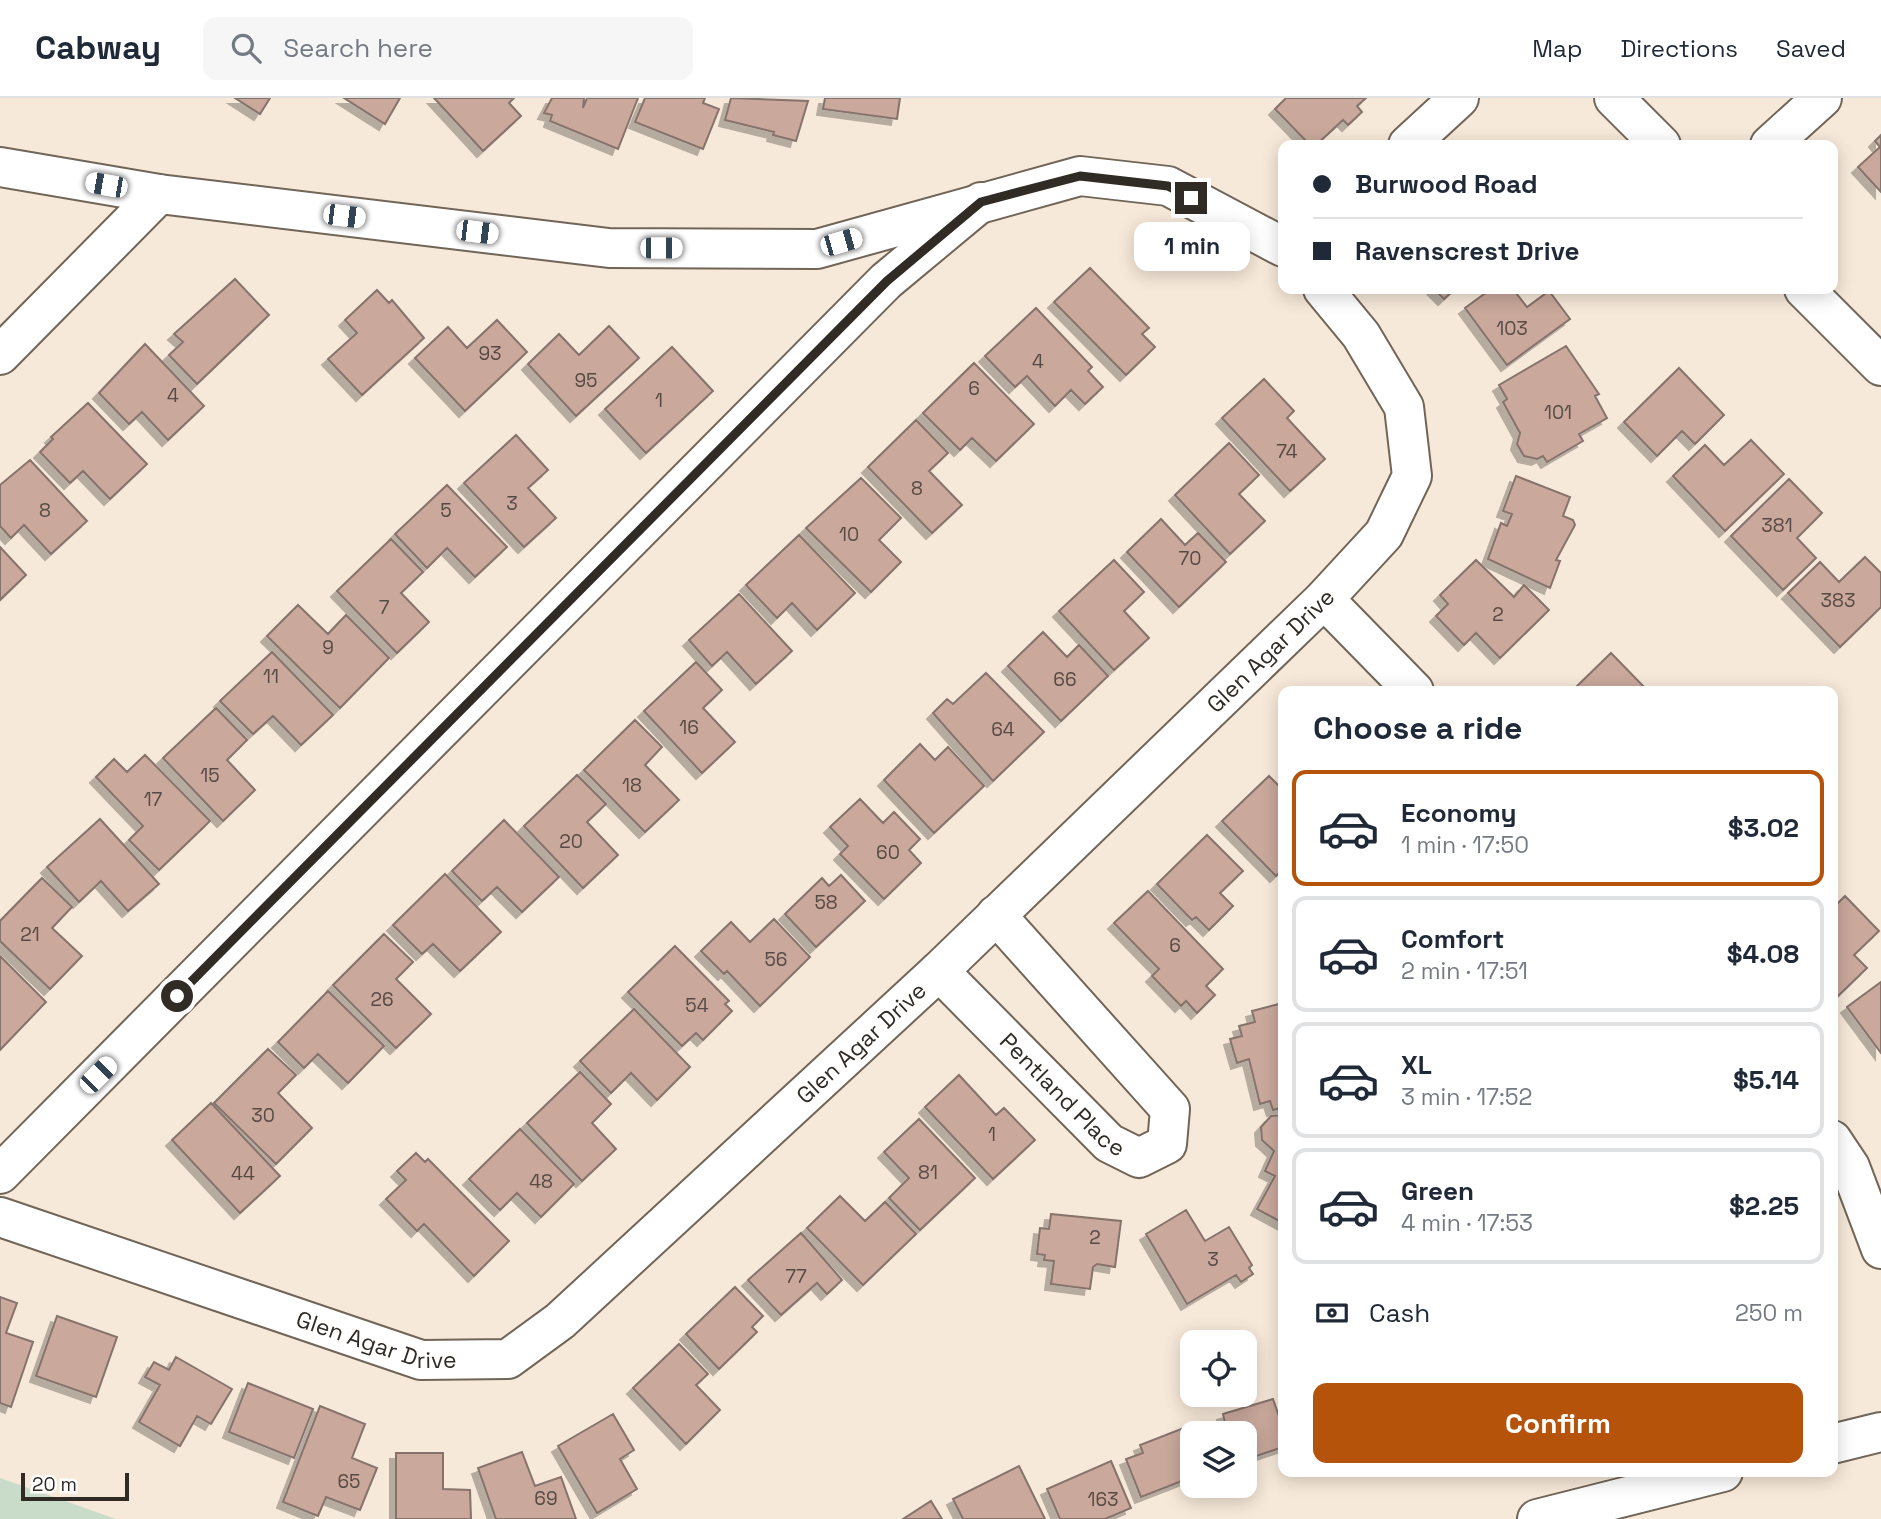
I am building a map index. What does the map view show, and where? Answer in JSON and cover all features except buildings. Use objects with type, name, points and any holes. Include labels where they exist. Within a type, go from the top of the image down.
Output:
[{"type":"street","points":[[1413,140],[1459,98]]},
{"type":"street","points":[[1614,98],[1656,140]]},
{"type":"street","points":[[1776,140],[1822,98]]},
{"type":"street","points":[[0,167],[159,194],[609,248],[817,249],[1080,176],[1168,186],[1278,244]]},
{"type":"street","points":[[0,355],[159,194]]},
{"type":"street","points":[[0,1174],[877,291],[981,202]]},
{"type":"street","name":"Glen Agar Drive","points":[[0,1217],[421,1360],[508,1359],[560,1321],[939,971],[1324,599],[1384,534],[1412,476],[1404,407],[1361,335],[1327,294]]},
{"type":"street","points":[[1809,294],[1881,366]]},
{"type":"street","points":[[1324,599],[1409,686]]},
{"type":"street","name":"Pentland Place","points":[[939,971],[1109,1143],[1139,1158],[1167,1144],[1170,1109],[996,915]]},
{"type":"street","points":[[1838,1149],[1850,1167],[1881,1249]]},
{"type":"street","points":[[1838,1443],[1881,1432]]},
{"type":"street","points":[[1560,1516],[1704,1477]]},
{"type":"green space","points":[[0,1478],[116,1519],[0,1519]]},
{"type":"route","points":[[177,996],[887,281],[981,202],[1080,176],[1168,186],[1191,198]]}]
